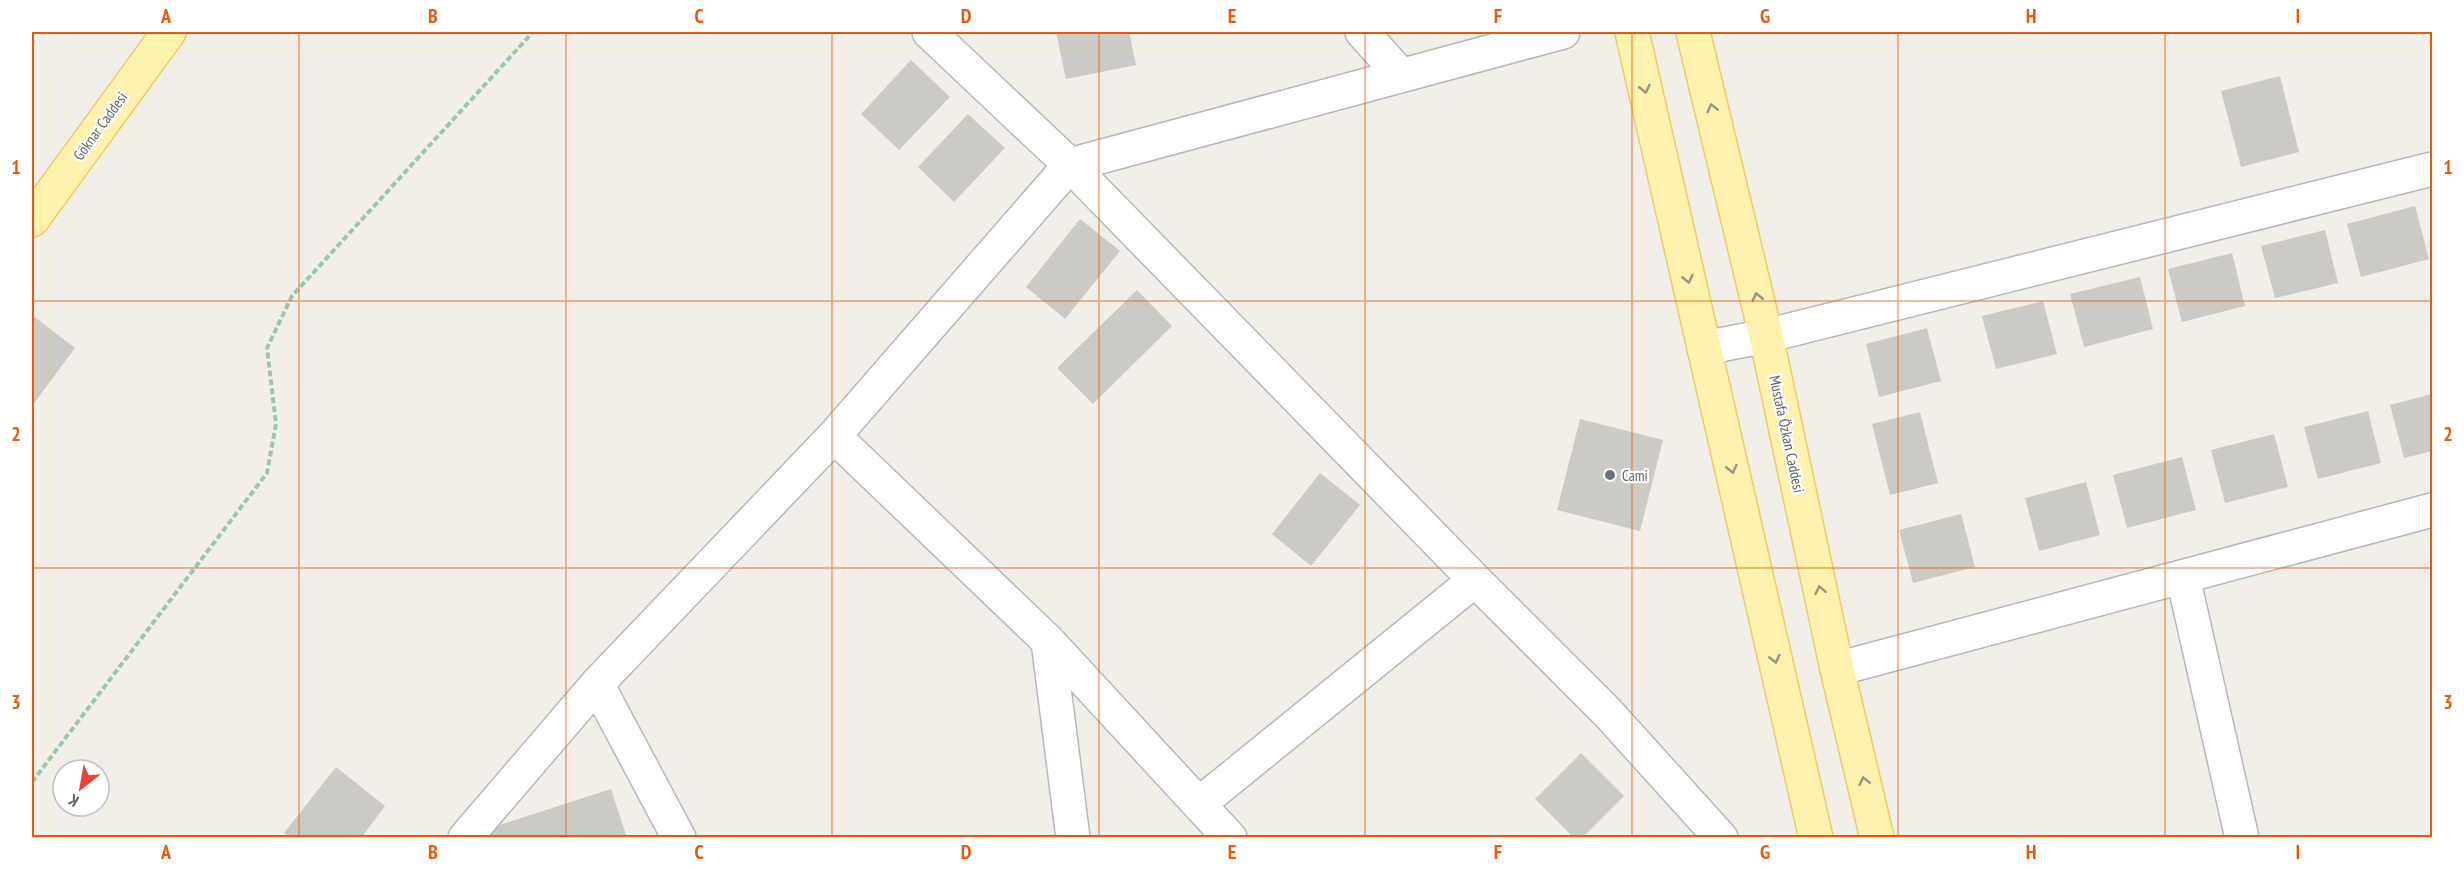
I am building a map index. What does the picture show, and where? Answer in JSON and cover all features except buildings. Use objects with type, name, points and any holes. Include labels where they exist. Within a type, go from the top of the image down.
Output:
[{"type":"main road","name":"Göknar Caddesi","points":[[32,220],[169,32]]},
{"type":"main road","points":[[1632,32],[1816,837]]},
{"type":"main road","name":"Mustafa Özkan Caddesi","points":[[1693,32],[1766,336],[1837,669],[1877,837]]},
{"type":"street","points":[[929,32],[1070,165],[1474,580],[1608,713],[1721,837]]},
{"type":"street","points":[[1362,32],[1400,74]]},
{"type":"street","points":[[465,837],[597,684],[834,436],[1070,165],[1400,74],[1563,32]]},
{"type":"street","points":[[1704,348],[1766,336],[2433,169]]},
{"type":"street","points":[[834,436],[1048,641],[1230,837]]},
{"type":"street","points":[[1837,669],[2433,510]]},
{"type":"street","points":[[2182,577],[2242,837]]},
{"type":"street","points":[[1199,804],[1474,580]]},
{"type":"street","points":[[1048,641],[1073,837]]},
{"type":"street","points":[[597,684],[679,837]]},
{"type":"path","points":[[32,782],[267,473],[276,424],[267,348],[292,296],[533,32]]},
{"type":"place","name":"Cami","points":[[1610,475]]}]
